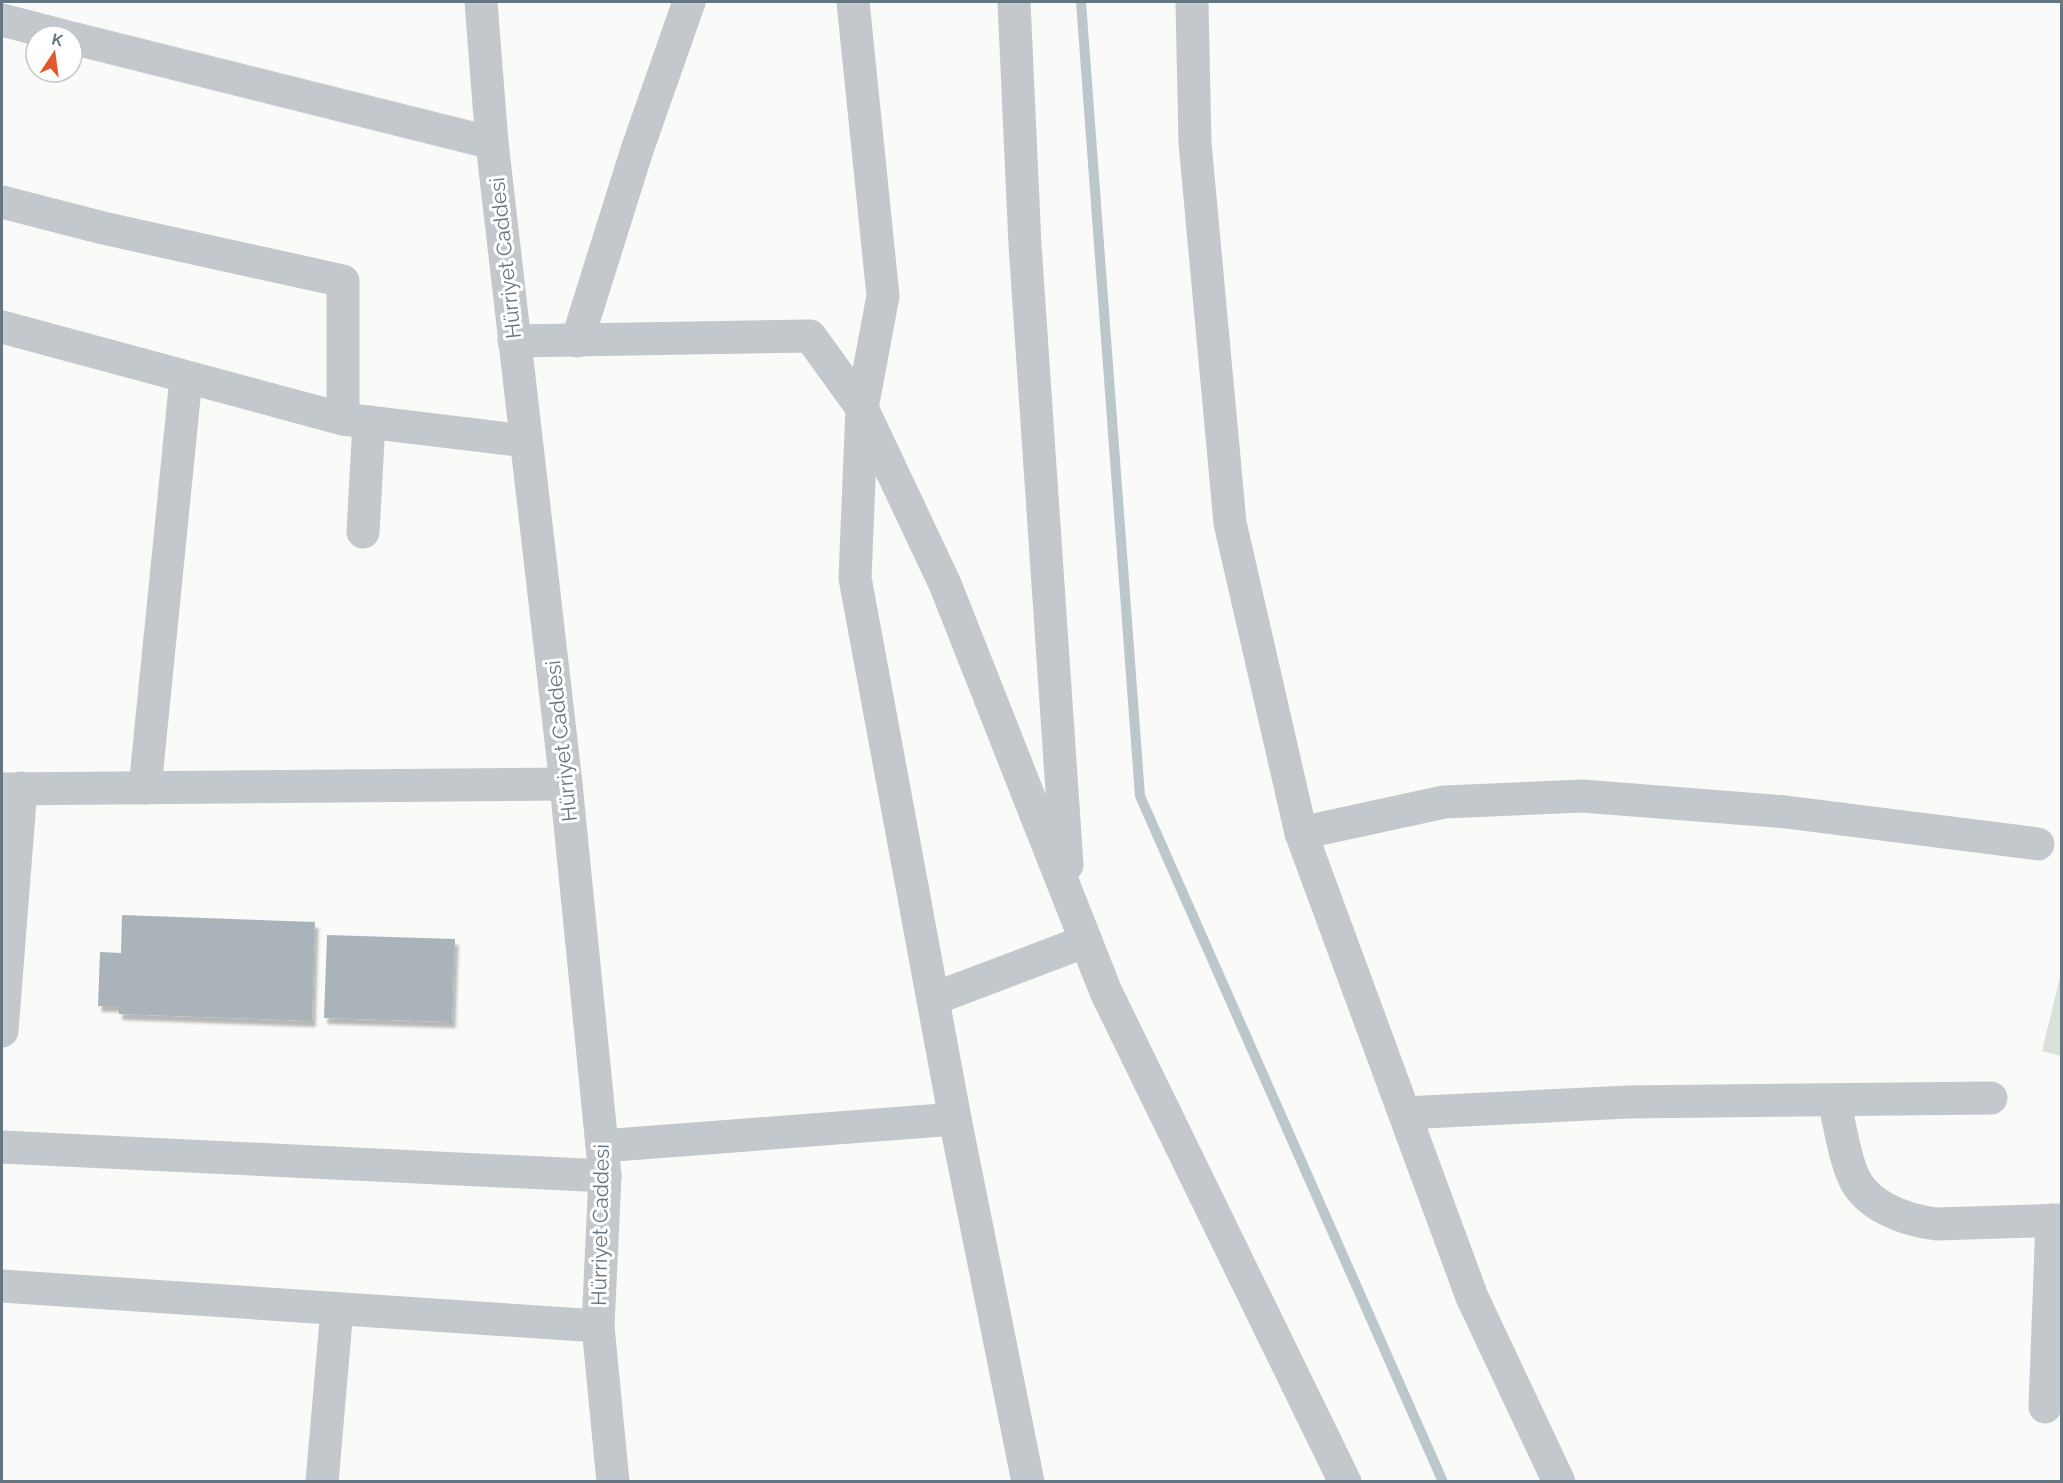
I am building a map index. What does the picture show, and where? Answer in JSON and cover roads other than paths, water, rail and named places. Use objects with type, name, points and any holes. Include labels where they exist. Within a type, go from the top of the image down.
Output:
[{"type":"street","name":"Hürriyet Caddesi","points":[[481,2],[492,143],[566,784],[603,1161],[598,1326],[613,1482]]},
{"type":"street","points":[[577,341],[637,150],[689,2]]},
{"type":"street","points":[[853,2],[883,296],[862,408],[855,578],[955,1119],[1028,1482]]},
{"type":"street","points":[[1014,2],[1025,245],[1069,897]]},
{"type":"street","points":[[1192,2],[1195,144],[1230,523],[1301,833],[1472,1297],[1559,1482]]},
{"type":"street","points":[[2,20],[24,26]]},
{"type":"street","points":[[84,41],[492,143]]},
{"type":"street","points":[[2,202],[103,228],[343,281],[356,421],[363,532]]},
{"type":"street","points":[[2,327],[186,378],[356,421],[525,441]]},
{"type":"street","points":[[514,341],[810,336],[862,408],[945,584],[1111,1002],[1345,1482]]},
{"type":"street","points":[[145,788],[186,378]]},
{"type":"street","points":[[2,1031],[11,788],[566,784]]},
{"type":"street","points":[[1301,833],[1444,802],[1582,796],[1785,812],[2038,844]]},
{"type":"street","points":[[933,999],[1086,941]]},
{"type":"street","points":[[1405,1113],[1628,1102],[1991,1098]]},
{"type":"street","points":[[1834,1101],[1852,1175],[1876,1203],[1892,1213],[1936,1224],[2057,1220],[2045,1407]]},
{"type":"street","points":[[2,1147],[603,1161],[955,1119]]},
{"type":"street","points":[[2,1286],[598,1326]]},
{"type":"street","points":[[322,1482],[337,1308]]},
{"type":"waterway","points":[[1081,2],[1140,796],[1443,1482]]}]
